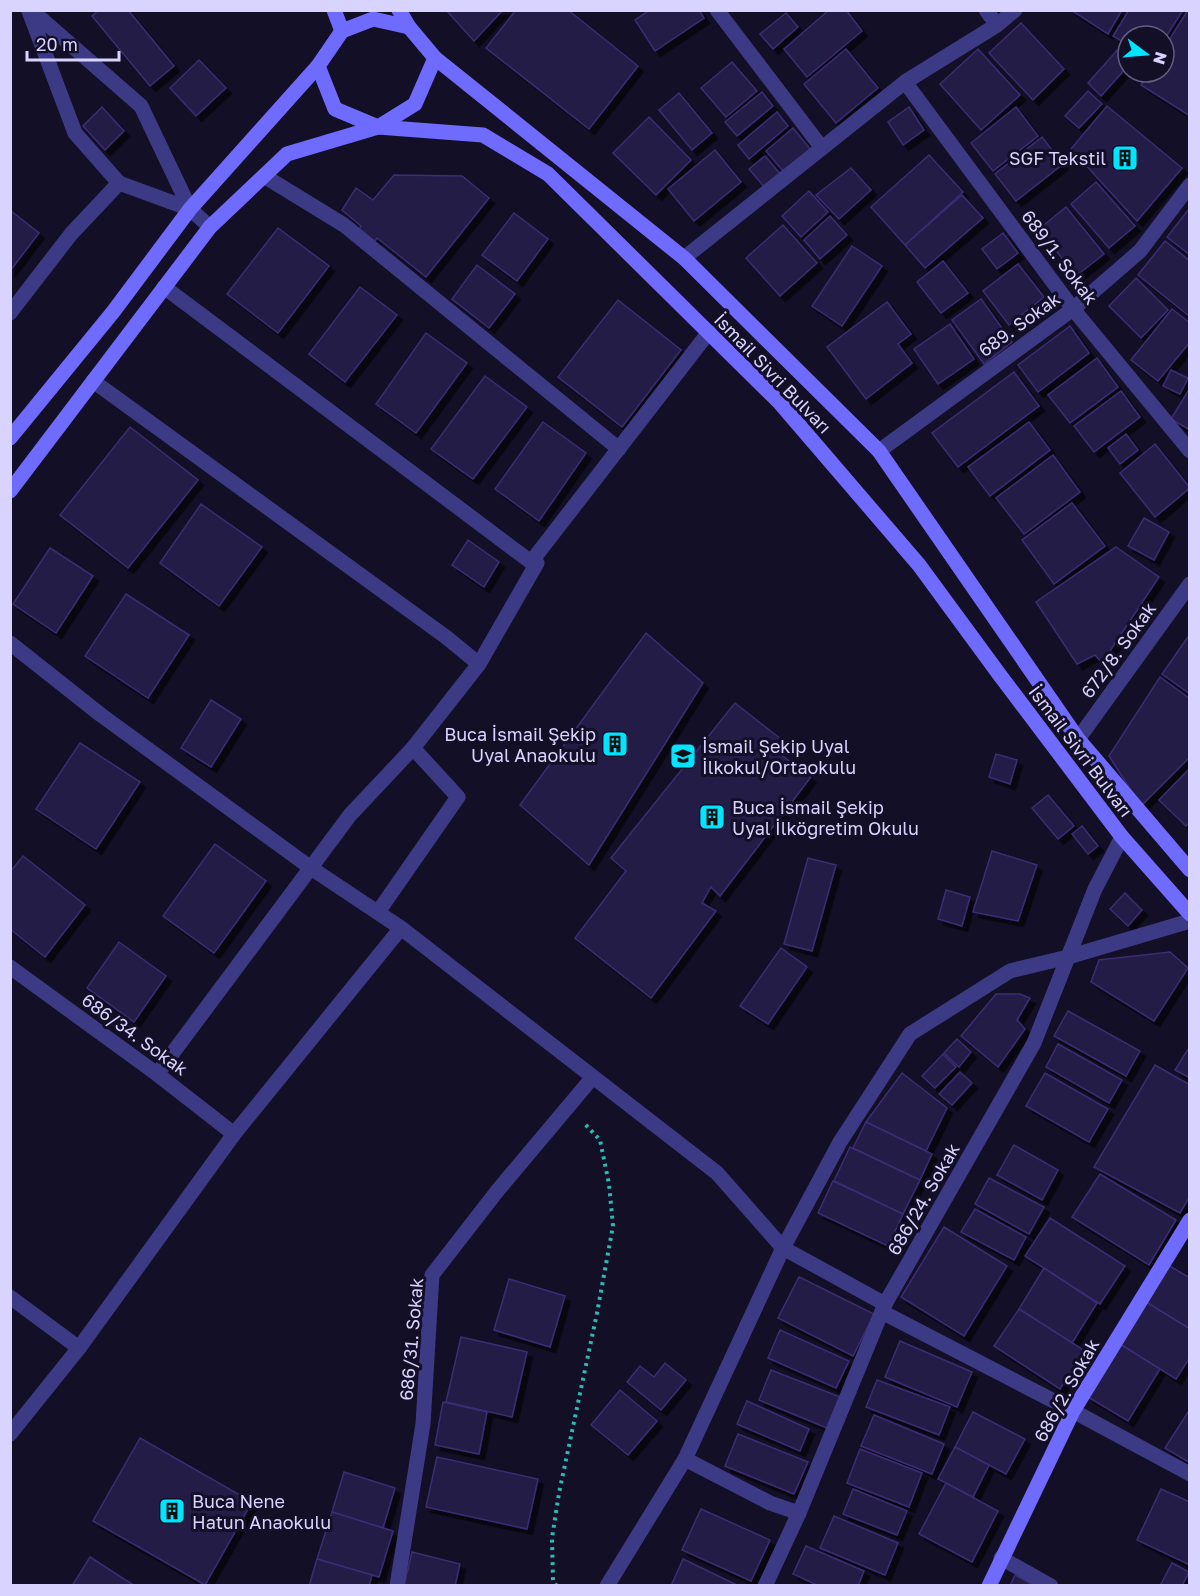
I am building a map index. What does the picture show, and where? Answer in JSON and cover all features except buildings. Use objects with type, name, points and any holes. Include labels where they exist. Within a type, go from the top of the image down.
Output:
[{"type":"main road","points":[[334,10],[342,31]]},
{"type":"main road","name":"İsmail Sivri Bulvarı","points":[[399,10],[408,27],[435,58],[684,258],[879,451],[1078,739],[1190,870]]},
{"type":"main road","points":[[10,438],[113,312],[190,209],[318,66],[342,31],[373,19],[408,27]]},
{"type":"main road","points":[[318,66],[335,109],[378,127],[415,104],[435,58]]},
{"type":"main road","name":"İsmail Sivri Bulvarı","points":[[10,491],[210,227],[287,154],[378,127],[483,135],[548,174],[780,403],[919,565],[1122,837],[1190,914]]},
{"type":"main road","name":"686/2. Sokak","points":[[989,1586],[1073,1411],[1190,1220]]},
{"type":"street","points":[[30,10],[75,133],[119,183],[190,209],[210,227]]},
{"type":"street","points":[[30,10],[141,106],[190,209]]},
{"type":"street","points":[[717,10],[822,148]]},
{"type":"street","points":[[986,10],[997,26]]},
{"type":"street","points":[[684,258],[905,82],[997,26],[1015,10]]},
{"type":"street","name":"689/1. Sokak","points":[[905,82],[1073,309],[1190,451]]},
{"type":"street","points":[[264,176],[344,225],[619,449]]},
{"type":"street","points":[[10,313],[71,234],[119,183]]},
{"type":"street","name":"689. Sokak","points":[[879,451],[1073,309],[1140,251],[1190,185]]},
{"type":"street","points":[[157,1074],[350,815],[412,748],[479,664],[537,563],[531,562],[164,287]]},
{"type":"street","points":[[531,562],[709,332]]},
{"type":"street","points":[[93,381],[446,637],[479,664]]},
{"type":"street","name":"672/8. Sokak","points":[[1078,739],[1190,584]]},
{"type":"street","points":[[10,643],[101,714],[311,868],[401,928],[717,1173],[783,1248],[883,1308],[1190,1474]]},
{"type":"street","points":[[378,912],[458,797],[412,748]]},
{"type":"street","name":"686/24. Sokak","points":[[765,1586],[799,1513],[883,1308],[1034,1043],[1095,889],[1122,837]]},
{"type":"street","points":[[607,1586],[685,1459],[783,1248],[840,1142],[910,1034],[1010,971],[1068,957],[1190,921]]},
{"type":"street","points":[[10,1434],[78,1348],[234,1134],[401,928]]},
{"type":"street","name":"686/34. Sokak","points":[[10,967],[157,1074],[234,1134]]},
{"type":"street","name":"686/31. Sokak","points":[[397,1586],[423,1424],[432,1275],[498,1190],[594,1077]]},
{"type":"street","points":[[10,1297],[78,1348]]},
{"type":"street","points":[[685,1459],[770,1503],[799,1513]]},
{"type":"street","points":[[1001,1558],[1051,1586]]},
{"type":"path","points":[[557,1586],[553,1582],[552,1538],[557,1504],[613,1226],[609,1184],[600,1140],[568,1107]]},
{"type":"place","name":"SGF Tekstil","points":[[1125,158]]},
{"type":"place","name":"Buca İsmail Şekip Uyal Anaokulu","points":[[615,744]]},
{"type":"place","name":"İsmail Şekip Uyal İlkokul/Ortaokulu","points":[[683,756]]},
{"type":"place","name":"Buca İsmail Şekip Uyal İlköğretim Okulu","points":[[712,817]]},
{"type":"place","name":"Buca Nene Hatun Anaokulu","points":[[172,1511]]}]
